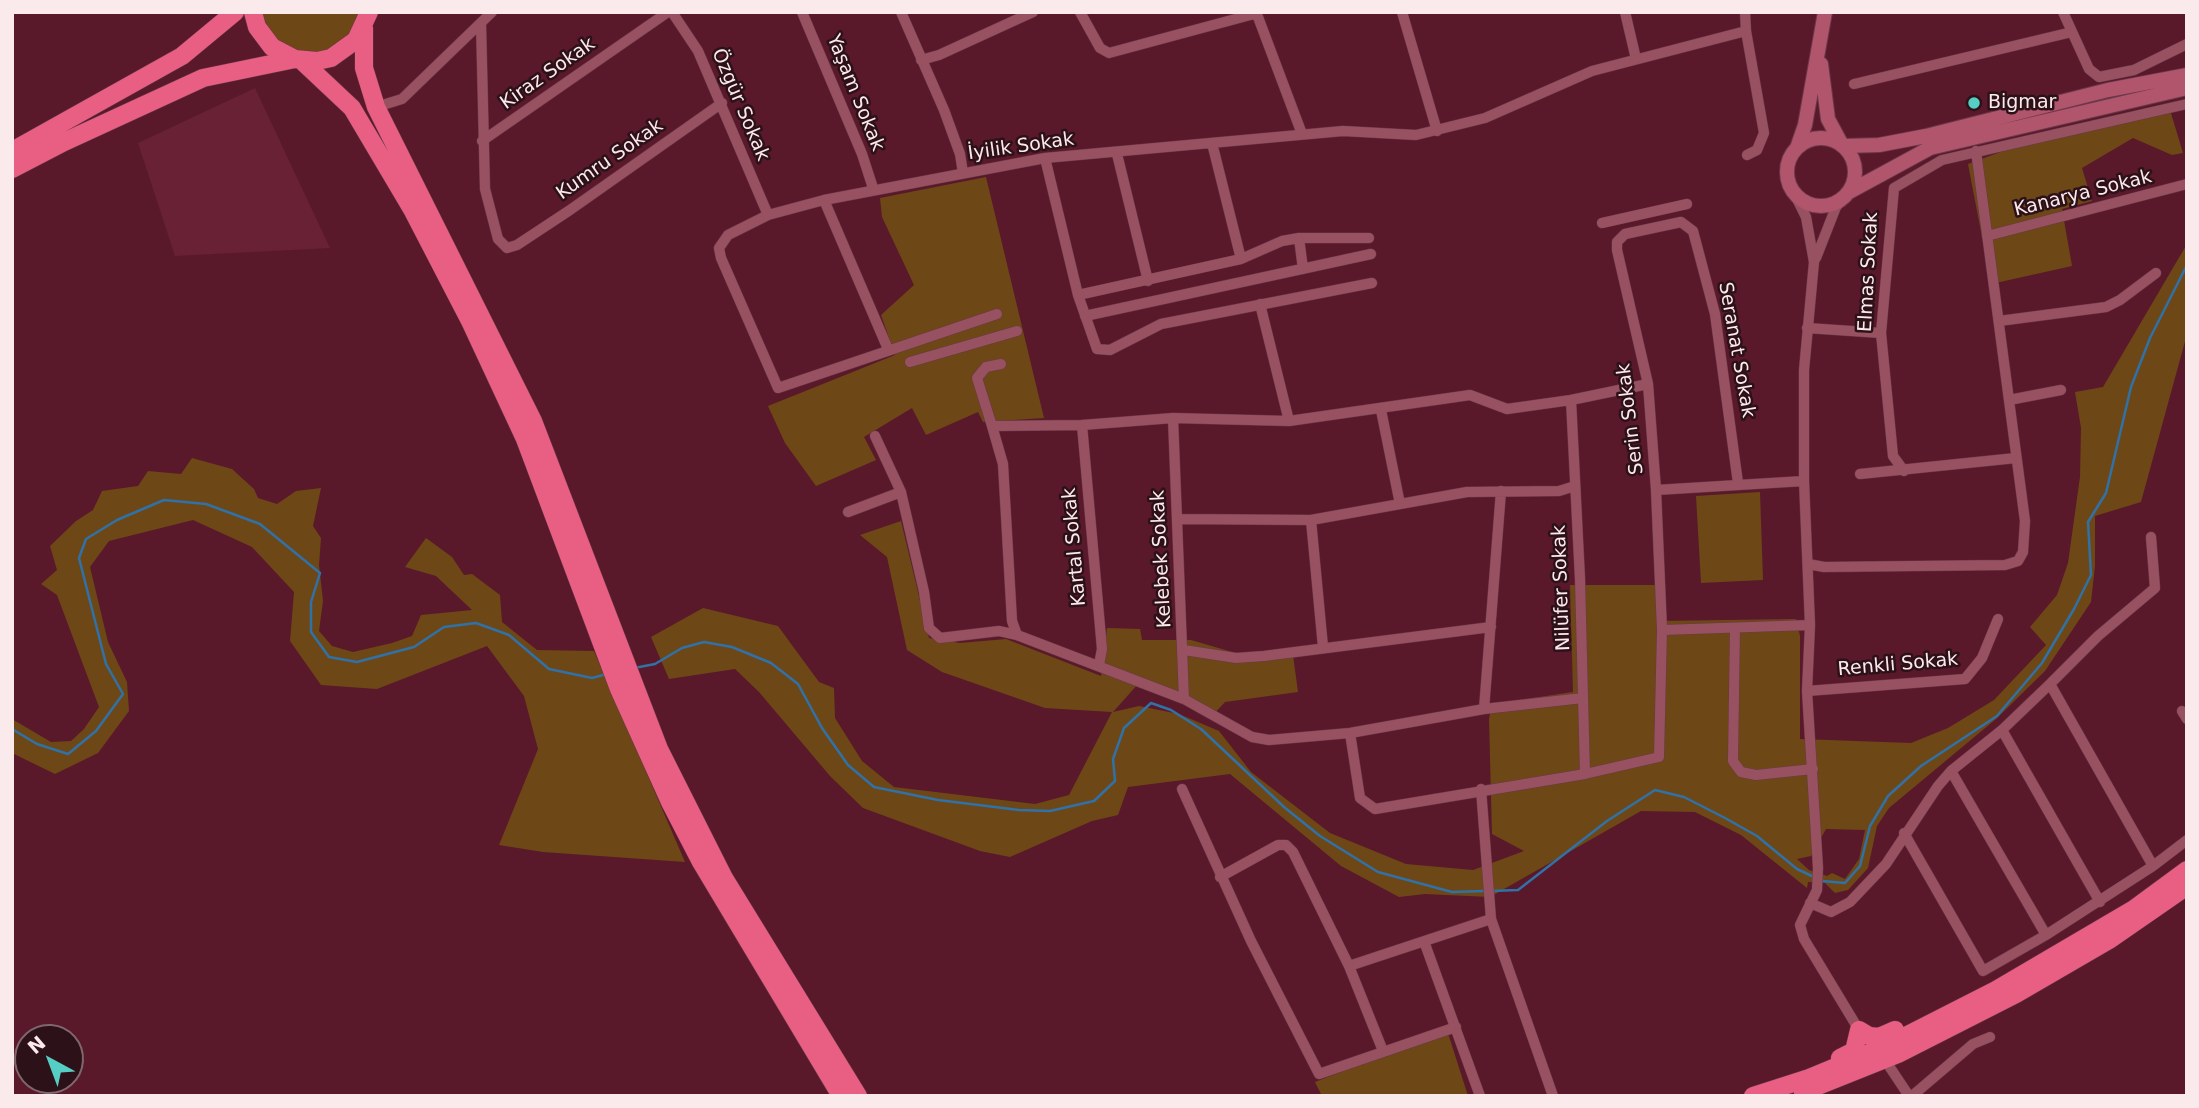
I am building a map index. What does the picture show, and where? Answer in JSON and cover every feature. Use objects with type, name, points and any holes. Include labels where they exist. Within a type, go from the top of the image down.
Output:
[{"type":"highway","points":[[12,151],[182,56],[235,12]]},
{"type":"highway","points":[[253,12],[264,38],[283,54],[298,60],[352,108],[413,211],[470,321],[525,439],[614,656]]},
{"type":"highway","points":[[12,169],[203,78],[298,60],[317,61],[345,51],[368,17]]},
{"type":"highway","points":[[368,17],[364,68],[376,107],[533,421],[652,763],[701,862],[841,1096]]},
{"type":"highway","points":[[625,686],[724,878],[858,1096]]},
{"type":"highway","points":[[1753,1096],[1809,1078],[1922,1028],[1996,990],[2134,909],[2187,870]]},
{"type":"highway","points":[[1793,1096],[1885,1060],[1969,1019],[2062,968],[2187,886]]},
{"type":"highway","points":[[1739,1096],[1854,1051],[1859,1030],[1869,1036],[1879,1037],[1967,997],[2134,909]]},
{"type":"street","points":[[376,107],[402,99],[492,12]]},
{"type":"street","name":"Özgür Sokak","points":[[670,12],[698,51],[768,215]]},
{"type":"street","name":"Kiraz Sokak","points":[[482,141],[670,12]]},
{"type":"street","name":"Yaşam Sokak","points":[[802,12],[862,155],[873,188]]},
{"type":"street","points":[[901,12],[944,110],[960,154],[963,173]]},
{"type":"street","points":[[921,60],[939,55],[1033,12]]},
{"type":"street","points":[[1080,12],[1100,48],[1110,53],[1254,14],[1258,17],[1302,134]]},
{"type":"street","points":[[1625,12],[1636,59]]},
{"type":"street","points":[[1745,12],[1764,132],[1763,143],[1747,155]]},
{"type":"street","points":[[1814,262],[1806,217],[1787,176],[1787,166],[1805,125],[1825,12]]},
{"type":"street","points":[[2063,12],[2089,69],[2099,77],[2134,70],[2187,44]]},
{"type":"street","points":[[1405,13],[1437,131]]},
{"type":"street","points":[[481,23],[482,141]]},
{"type":"street","name":"İyilik Sokak","points":[[888,349],[778,388],[748,323],[719,248],[728,235],[768,215],[873,188],[1045,158],[1343,131],[1416,135],[1437,131],[1485,118],[1592,71],[1746,31]]},
{"type":"street","points":[[1854,84],[2071,32]]},
{"type":"street","points":[[1820,46],[1824,103],[1828,119],[1855,163],[1854,183],[1836,207],[1814,262],[1807,328],[1804,481],[1810,625],[1807,691],[1818,868],[1817,890],[1800,925],[1804,939],[1859,1030]]},
{"type":"street","points":[[1797,148],[1814,138],[1834,140],[1843,145],[1878,145],[1926,136],[2108,90],[2187,75]]},
{"type":"street","points":[[1795,195],[1813,206],[1823,207],[1930,148],[2015,134],[2187,88]]},
{"type":"street","name":"Kumru Sokak","points":[[482,141],[485,189],[498,239],[507,248],[517,245],[722,103]]},
{"type":"street","name":"Elmas Sokak","points":[[1904,471],[1894,456],[1881,333],[1894,188],[1942,160],[1976,151],[2015,134],[2187,104]]},
{"type":"street","points":[[1212,143],[1241,259]]},
{"type":"street","points":[[1808,564],[1824,567],[2005,565],[2018,561],[2023,552],[2025,522],[1976,151]]},
{"type":"street","points":[[1117,153],[1148,281]]},
{"type":"street","points":[[1045,158],[1078,295],[1097,349],[1110,350],[1161,324],[1372,283]]},
{"type":"street","name":"Kanarya Sokak","points":[[1987,236],[2187,184]]},
{"type":"street","points":[[824,200],[888,349],[997,314]]},
{"type":"street","points":[[1602,223],[1688,204]]},
{"type":"street","name":"Serin Sokak","points":[[1585,774],[1659,757],[1662,630],[1648,384],[1617,242],[1625,234],[1681,222],[1690,225]]},
{"type":"street","name":"Seranat Sokak","points":[[1690,225],[1715,314],[1738,483]]},
{"type":"street","points":[[1299,238],[1303,269]]},
{"type":"street","points":[[1078,295],[1241,259],[1282,241],[1299,238],[1369,238]]},
{"type":"street","points":[[1085,316],[1370,254]]},
{"type":"street","points":[[1999,321],[2106,307],[2156,273]]},
{"type":"street","points":[[1260,304],[1289,421]]},
{"type":"street","points":[[1807,328],[1881,333]]},
{"type":"street","points":[[910,362],[1017,331]]},
{"type":"street","points":[[1000,364],[986,367],[977,378],[1003,464],[1012,621],[1017,635]]},
{"type":"street","points":[[992,426],[1082,425],[1172,418],[1289,421],[1381,410],[1470,395],[1507,409],[1571,400],[1648,384]]},
{"type":"street","points":[[2009,400],[2061,390]]},
{"type":"street","name":"Nilüfer Sokak","points":[[1571,400],[1585,774]]},
{"type":"street","points":[[1381,410],[1400,504]]},
{"type":"street","name":"Kelebek Sokak","points":[[1172,418],[1184,699]]},
{"type":"street","name":"Kartal Sokak","points":[[1082,425],[1102,649],[1100,665]]},
{"type":"street","points":[[875,436],[901,492],[924,592],[929,628],[940,638],[999,631],[1017,635],[1184,699],[1252,737],[1269,740],[1350,733],[1484,709],[1583,698]]},
{"type":"street","points":[[1860,474],[2016,458]]},
{"type":"street","points":[[1656,490],[1804,481]]},
{"type":"street","points":[[1177,519],[1311,520],[1467,492],[1559,491],[1575,486]]},
{"type":"street","points":[[1484,709],[1501,491]]},
{"type":"street","points":[[848,512],[901,492]]},
{"type":"street","points":[[1311,520],[1322,647]]},
{"type":"street","points":[[1810,904],[1831,912],[1850,902],[1886,864],[1904,833],[1951,771],[2002,730],[2098,636],[2155,588],[2151,537]]},
{"type":"street","name":"Renkli Sokak","points":[[1807,691],[1965,679],[1982,658],[1998,619]]},
{"type":"street","points":[[1662,630],[1810,625]]},
{"type":"street","points":[[1184,650],[1236,658],[1491,626]]},
{"type":"street","points":[[1735,628],[1733,761],[1741,772],[1756,775],[1813,769]]},
{"type":"street","points":[[2050,684],[2153,866]]},
{"type":"street","points":[[2002,730],[2100,902]]},
{"type":"street","points":[[1350,733],[1360,798],[1364,804],[1375,809],[1481,789],[1585,774]]},
{"type":"street","points":[[1951,771],[2046,935]]},
{"type":"street","points":[[1182,789],[1220,877],[1319,1074],[1455,1027]]},
{"type":"street","points":[[1481,789],[1490,916],[1553,1096]]},
{"type":"street","points":[[1904,833],[1983,971],[2100,902],[2187,840]]},
{"type":"street","points":[[1220,877],[1278,845],[1286,845],[1293,852],[1349,966],[1383,1051]]},
{"type":"street","points":[[1349,966],[1424,944],[1490,916]]},
{"type":"street","points":[[1424,944],[1480,1096]]},
{"type":"street","points":[[1885,1060],[1910,1096],[1973,1044],[1990,1037]]},
{"type":"shaded area","points":[[259,12],[362,12],[356,30],[331,51],[298,54],[270,36]]},
{"type":"shaded area","points":[[255,88],[330,248],[175,256],[138,143]]},
{"type":"shaded area","points":[[2170,110],[2183,153],[2172,155],[2133,138],[2082,168],[2092,201],[2062,209],[2072,266],[1991,284],[1968,164],[2022,144]]},
{"type":"shaded area","points":[[986,177],[1044,418],[983,422],[978,412],[926,435],[912,408],[864,437],[876,460],[816,486],[785,443],[768,406],[895,355],[881,315],[914,285],[882,217],[880,198]]},
{"type":"shaded area","points":[[2187,244],[2187,334],[2141,502],[2095,516],[2095,566],[2091,602],[2045,671],[1996,719],[1889,808],[1877,826],[1868,868],[1848,890],[1835,893],[1825,883],[1808,882],[1807,888],[1741,835],[1695,812],[1641,811],[1490,897],[1425,894],[1399,897],[1341,866],[1230,774],[1128,787],[1118,815],[1092,821],[1010,857],[980,851],[863,808],[830,776],[759,692],[735,669],[669,679],[651,637],[703,608],[778,626],[819,682],[834,688],[835,718],[862,761],[894,787],[1035,804],[1069,795],[1112,712],[1045,708],[942,672],[907,650],[887,557],[860,535],[901,521],[929,638],[960,643],[1006,639],[1101,676],[1107,628],[1140,629],[1142,640],[1191,640],[1239,654],[1292,648],[1298,692],[1225,702],[1213,715],[1138,684],[1113,712],[1139,706],[1179,714],[1219,731],[1251,772],[1330,833],[1406,864],[1473,870],[1524,851],[1492,834],[1489,719],[1492,704],[1573,692],[1570,585],[1660,585],[1657,621],[1796,619],[1800,636],[1800,739],[1911,743],[1948,728],[1994,700],[2046,645],[2030,627],[2057,595],[2068,563],[2080,477],[2081,428],[2075,392],[2103,387]],"holes":[[[1826,829],[1865,830],[1859,859],[1845,879],[1832,873],[1827,876],[1809,870],[1797,859],[1811,856]]]},
{"type":"shaded area","points":[[192,458],[232,469],[254,489],[258,498],[277,504],[296,491],[321,488],[313,526],[321,538],[319,565],[323,601],[319,631],[332,646],[353,652],[392,643],[412,636],[421,615],[472,610],[436,576],[405,567],[426,538],[452,557],[464,575],[472,574],[500,595],[502,622],[537,650],[594,651],[685,862],[543,852],[499,845],[538,749],[524,696],[487,646],[377,689],[321,685],[290,641],[294,592],[252,547],[193,520],[109,541],[90,567],[108,642],[127,682],[129,711],[98,753],[55,774],[12,753],[12,719],[51,742],[71,741],[84,729],[99,707],[57,595],[41,584],[57,570],[50,546],[76,521],[93,510],[102,491],[138,486],[148,471],[181,474]]},
{"type":"shaded area","points":[[1760,492],[1763,580],[1701,583],[1696,496]]},
{"type":"shaded area","points":[[1447,1030],[1468,1096],[1322,1096],[1315,1082]]},
{"type":"waterway","points":[[1822,881],[1845,883],[1860,866],[1870,826],[1888,796],[1921,766],[1997,716],[2042,663],[2074,609],[2091,575],[2088,522],[2106,493],[2131,387],[2150,338],[2187,265]]},
{"type":"waterway","points":[[12,729],[37,744],[68,754],[96,731],[123,694],[106,664],[79,558],[86,539],[117,520],[164,500],[206,504],[260,524],[320,573],[311,602],[311,632],[329,657],[357,662],[414,647],[444,627],[476,623],[509,635],[549,669],[592,678],[607,674]]},
{"type":"waterway","points":[[634,668],[655,664],[682,648],[704,642],[732,647],[771,663],[798,684],[822,728],[848,765],[874,787],[938,800],[1019,810],[1050,811],[1094,801],[1115,781],[1113,759],[1124,728],[1151,703],[1171,710],[1201,729],[1284,807],[1320,836],[1378,872],[1452,892],[1485,891]]},
{"type":"waterway","points":[[1491,891],[1518,890],[1607,821],[1655,790],[1684,797],[1725,818],[1757,836],[1797,869],[1816,878]]},
{"type":"place","name":"Bigmar","points":[[1974,103]]}]
